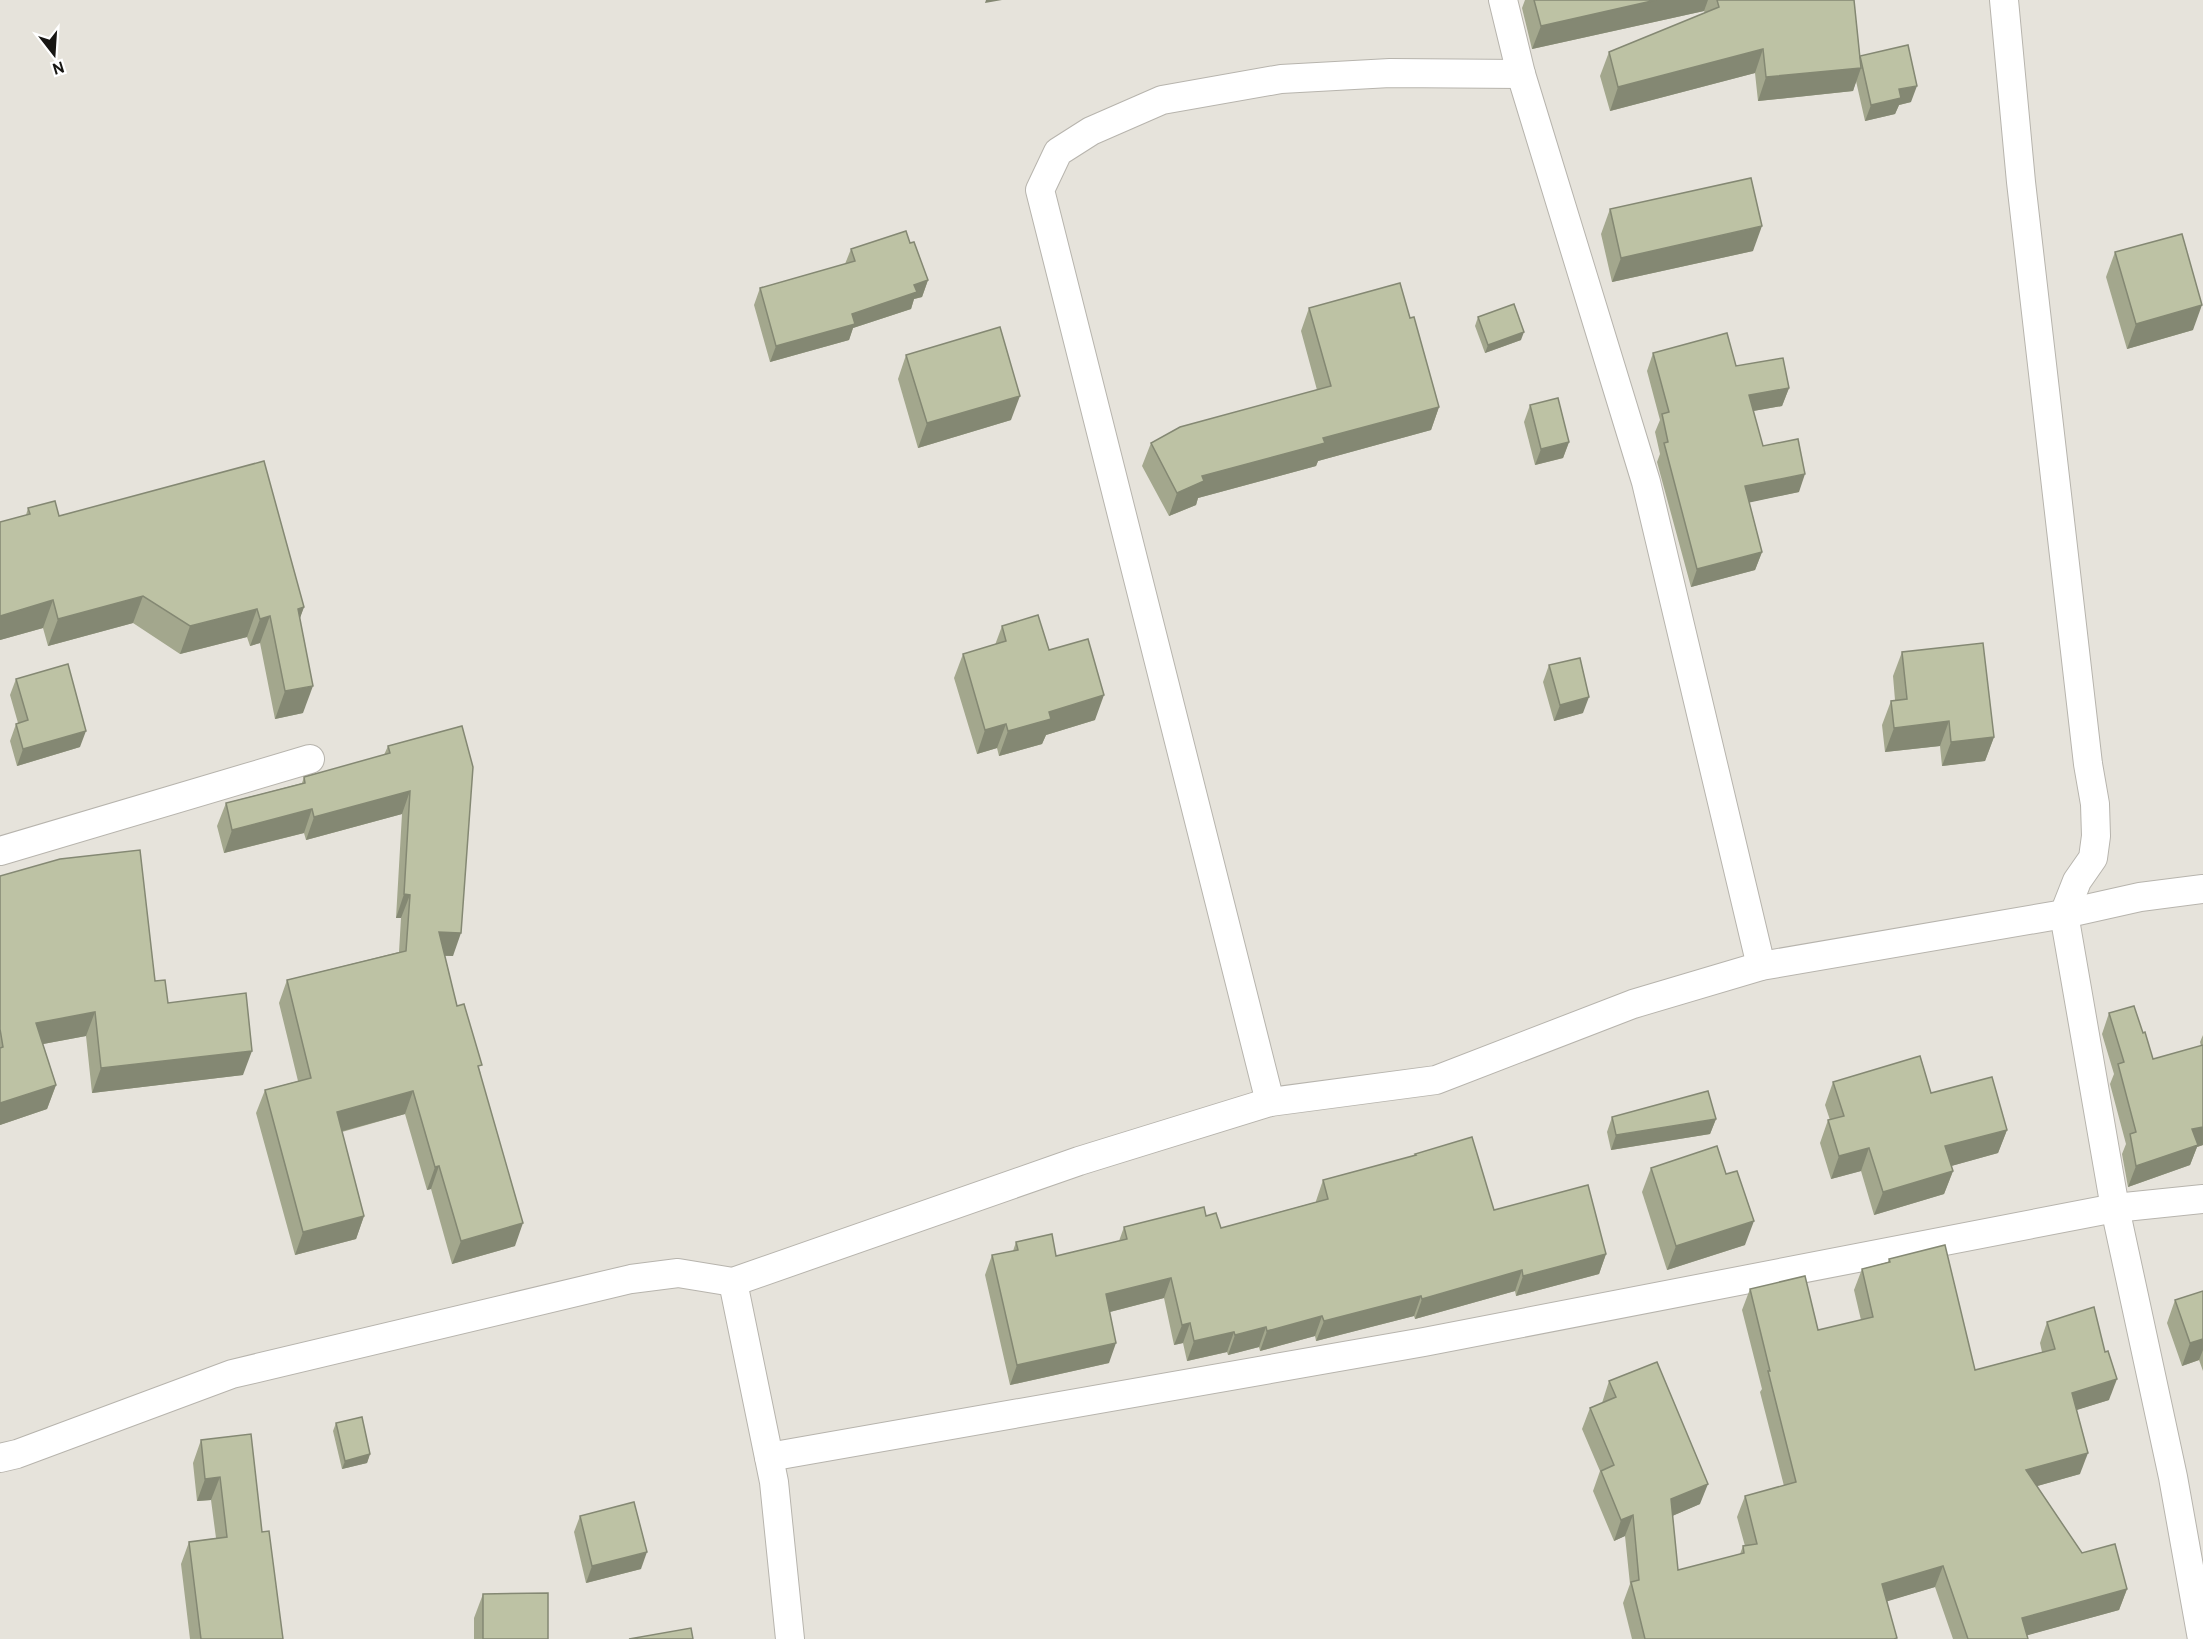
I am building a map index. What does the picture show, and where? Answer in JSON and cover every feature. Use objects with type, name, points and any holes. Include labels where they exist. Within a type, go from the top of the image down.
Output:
[{"type":"street","points":[[1503,0],[1521,74],[1646,482],[1761,966]]},
{"type":"street","points":[[2004,0],[2021,182],[2088,764],[2095,804],[2096,836],[2093,858],[2077,881],[2064,914],[2115,1208],[2173,1477],[2202,1639]]},
{"type":"street","points":[[1270,1102],[1040,190],[1058,153],[1091,131],[1162,100],[1281,79],[1390,73],[1521,74]]},
{"type":"street","points":[[0,851],[310,759]]},
{"type":"street","points":[[0,1458],[17,1454],[231,1374],[631,1279],[678,1273],[733,1282],[1079,1161],[1270,1102],[1436,1080],[1633,1004],[1761,966],[2064,914],[2140,897],[2203,890]]},
{"type":"street","points":[[769,1456],[1424,1342],[2115,1208],[2203,1199]]},
{"type":"street","points":[[733,1282],[774,1482],[790,1639]]},
{"type":"building","points":[[1534,0],[1656,0],[1541,26]]},
{"type":"building","points":[[1717,0],[1854,0],[1861,68],[1766,77],[1763,49],[1618,87],[1609,52],[1719,7]]},
{"type":"building","points":[[1908,45],[1917,86],[1899,89],[1901,98],[1871,105],[1860,56]]},
{"type":"building","points":[[1751,178],[1762,226],[1621,258],[1610,209]]},
{"type":"building","points":[[906,231],[910,243],[914,242],[928,280],[914,285],[917,292],[852,314],[855,324],[776,346],[760,288],[855,261],[851,249]]},
{"type":"building","points":[[2182,234],[2202,305],[2136,324],[2115,252]]},
{"type":"building","points":[[1400,283],[1410,318],[1414,317],[1439,407],[1323,438],[1325,443],[1202,476],[1204,481],[1177,493],[1151,443],[1180,427],[1331,386],[1309,308]]},
{"type":"building","points":[[1514,304],[1524,332],[1488,345],[1478,317]]},
{"type":"building","points":[[1000,327],[1020,396],[927,423],[906,355]]},
{"type":"building","points":[[1727,333],[1736,366],[1783,358],[1789,388],[1749,395],[1763,446],[1798,439],[1805,474],[1745,486],[1762,552],[1697,569],[1664,443],[1668,442],[1662,414],[1669,412],[1653,353]]},
{"type":"building","points":[[1558,398],[1569,442],[1541,449],[1530,405]]},
{"type":"building","points":[[264,461],[304,607],[298,609],[313,686],[285,691],[270,616],[260,619],[257,609],[190,626],[143,596],[58,619],[53,600],[0,616],[0,522],[30,514],[28,508],[55,501],[59,516]]},
{"type":"building","points":[[1038,615],[1049,650],[1088,639],[1104,695],[1049,712],[1051,719],[1008,731],[1006,724],[985,730],[963,654],[1006,641],[1002,626]]},
{"type":"building","points":[[1983,643],[1994,737],[1951,742],[1949,721],[1894,728],[1891,701],[1907,699],[1902,652]]},
{"type":"building","points":[[1580,658],[1589,697],[1560,705],[1549,665]]},
{"type":"building","points":[[68,664],[86,731],[23,749],[16,724],[28,720],[16,679]]},
{"type":"building","points":[[462,726],[473,767],[461,933],[439,932],[457,1006],[464,1004],[482,1065],[478,1066],[523,1223],[461,1241],[439,1166],[435,1167],[413,1091],[337,1112],[364,1216],[303,1232],[265,1090],[311,1078],[287,980],[406,951],[410,895],[404,894],[410,791],[314,817],[312,809],[232,830],[226,803],[305,783],[304,777],[390,753],[388,746]]},
{"type":"building","points":[[140,850],[155,981],[165,980],[168,1003],[246,993],[252,1051],[101,1068],[95,1012],[36,1023],[56,1085],[0,1103],[0,1048],[3,1047],[0,1029],[0,876],[60,859]]},
{"type":"building","points":[[2134,1006],[2153,1059],[2203,1045],[2203,1127],[2192,1129],[2198,1145],[2136,1166],[2130,1134],[2136,1132],[2118,1064],[2124,1062],[2109,1013]]},
{"type":"building","points":[[1920,1056],[1931,1093],[1992,1077],[2007,1130],[1945,1146],[1953,1171],[1883,1192],[1869,1148],[1839,1156],[1828,1120],[1844,1116],[1833,1082]]},
{"type":"building","points":[[1708,1091],[1716,1119],[1616,1135],[1612,1117]]},
{"type":"building","points":[[1472,1137],[1494,1210],[1588,1185],[1606,1254],[1523,1276],[1522,1270],[1422,1299],[1421,1296],[1324,1321],[1322,1316],[1267,1331],[1266,1327],[1235,1335],[1234,1332],[1194,1341],[1190,1323],[1182,1325],[1171,1278],[1106,1294],[1116,1343],[1017,1365],[992,1255],[1018,1250],[1016,1242],[1052,1234],[1056,1256],[1127,1239],[1124,1227],[1204,1207],[1206,1216],[1216,1213],[1221,1228],[1328,1199],[1323,1180]]},
{"type":"building","points":[[1717,1146],[1726,1174],[1737,1171],[1754,1221],[1676,1246],[1651,1168]]},
{"type":"building","points":[[1945,1245],[1975,1370],[2055,1349],[2047,1322],[2094,1307],[2105,1352],[2108,1351],[2117,1379],[2072,1393],[2088,1453],[2026,1470],[2082,1553],[2115,1544],[2127,1589],[2022,1618],[2028,1639],[1968,1639],[1943,1566],[1882,1584],[1897,1638],[1894,1639],[1645,1639],[1631,1582],[1639,1580],[1633,1515],[1621,1520],[1601,1471],[1614,1465],[1590,1408],[1616,1397],[1609,1381],[1657,1362],[1708,1484],[1671,1499],[1678,1570],[1744,1553],[1743,1546],[1757,1544],[1745,1496],[1796,1482],[1750,1289],[1805,1276],[1818,1330],[1873,1317],[1862,1269],[1890,1262],[1889,1259]]},
{"type":"building","points":[[2203,1291],[2203,1339],[2190,1343],[2175,1300]]},
{"type":"building","points":[[362,1417],[370,1454],[345,1461],[336,1423]]},
{"type":"building","points":[[251,1434],[262,1532],[269,1531],[283,1639],[201,1639],[189,1542],[227,1537],[220,1477],[205,1479],[201,1440]]},
{"type":"building","points":[[634,1502],[647,1552],[592,1566],[580,1516]]},
{"type":"building","points":[[548,1593],[548,1639],[483,1639],[483,1594]]},
{"type":"building","points":[[691,1628],[693,1639],[629,1639]]}]
